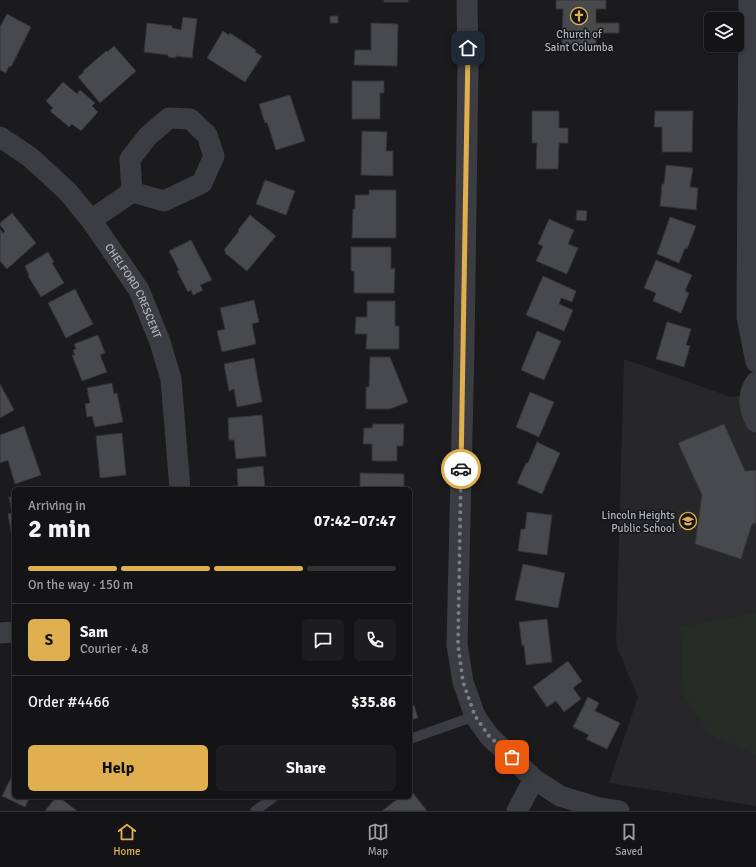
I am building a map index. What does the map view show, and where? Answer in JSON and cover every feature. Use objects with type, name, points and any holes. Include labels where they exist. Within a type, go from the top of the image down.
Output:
[{"type":"street","points":[[467,0],[468,63],[458,645],[463,682],[475,716],[489,736],[534,778],[560,796],[599,808],[619,811]]},
{"type":"street","points":[[749,0],[747,318],[756,362]]},
{"type":"street","name":"CHELFORD CRESCENT","points":[[0,137],[30,157],[67,191],[91,220],[140,290],[160,342],[171,379],[180,487]]},
{"type":"street","points":[[91,220],[132,192]]},
{"type":"street","points":[[756,382],[751,394],[750,403],[752,414],[756,422]]},
{"type":"street","points":[[0,633],[12,632]]},
{"type":"street","points":[[517,811],[534,778]]},
{"type":"lane","points":[[412,738],[475,716]]},
{"type":"lane","points":[[255,811],[271,799]]},
{"type":"shaded area","name":"Lincoln Heights Public School","points":[[624,359],[731,397],[756,394],[756,806],[609,783],[638,697],[616,645]]},
{"type":"shaded area","points":[[756,613],[756,755],[712,736],[684,696],[680,627]]},
{"type":"building","points":[[384,0],[408,0],[408,2],[384,2]]},
{"type":"building","name":"Church of Saint Columba","points":[[556,0],[606,0],[606,9],[596,9],[596,23],[619,23],[619,33],[596,33],[596,46],[562,46],[563,9],[556,9]]},
{"type":"building","points":[[7,14],[31,27],[11,67],[9,66],[6,73],[0,70],[0,27]]},
{"type":"building","points":[[330,16],[338,16],[338,23],[330,23]]},
{"type":"building","points":[[183,17],[197,19],[192,58],[176,56],[176,58],[168,57],[168,55],[144,52],[147,23],[172,26],[172,28],[181,30]]},
{"type":"building","points":[[371,23],[398,24],[397,66],[354,65],[355,50],[371,50]]},
{"type":"building","points":[[223,31],[229,35],[230,33],[256,50],[255,52],[262,56],[245,82],[207,58]]},
{"type":"building","points":[[114,46],[136,71],[100,103],[78,77],[106,51],[107,52]]},
{"type":"building","points":[[352,81],[384,81],[384,93],[380,93],[380,119],[352,119]]},
{"type":"building","points":[[63,82],[77,94],[80,90],[95,103],[92,106],[98,112],[81,131],[72,124],[69,127],[50,111],[53,108],[46,101]]},
{"type":"building","points":[[290,95],[305,141],[276,150],[267,122],[265,123],[259,104]]},
{"type":"building","points":[[532,111],[559,111],[559,128],[568,128],[568,143],[559,143],[558,169],[536,169],[537,143],[532,143]]},
{"type":"building","points":[[655,111],[693,111],[692,152],[662,152],[662,127],[654,127]]},
{"type":"building","points":[[362,131],[387,132],[386,151],[393,151],[393,176],[361,175]]},
{"type":"building","points":[[666,165],[693,168],[690,187],[698,188],[696,210],[660,206],[662,184],[664,184]]},
{"type":"building","points":[[265,180],[295,191],[286,215],[256,204]]},
{"type":"building","points":[[369,190],[396,190],[396,238],[352,238],[355,195],[369,195]]},
{"type":"building","points":[[577,210],[587,211],[586,221],[576,220]]},
{"type":"building","points":[[12,213],[36,243],[7,269],[0,261],[0,229],[3,233],[5,231],[0,223]]},
{"type":"building","points":[[250,215],[276,236],[247,271],[225,253],[226,252],[224,250]]},
{"type":"building","points":[[670,217],[696,226],[687,249],[685,248],[679,263],[657,254]]},
{"type":"building","points":[[549,219],[574,230],[568,244],[578,248],[567,274],[536,261],[543,246],[538,244]]},
{"type":"building","points":[[191,240],[212,280],[200,285],[203,290],[193,295],[191,290],[188,292],[169,251]]},
{"type":"building","points":[[351,247],[391,247],[391,269],[395,268],[394,293],[354,293],[354,271],[351,271]]},
{"type":"building","points":[[48,252],[54,262],[52,263],[64,283],[41,297],[28,276],[29,275],[25,266]]},
{"type":"building","points":[[656,260],[692,275],[685,291],[689,293],[681,313],[653,301],[656,293],[644,288]]},
{"type":"building","points":[[543,276],[576,291],[572,302],[561,298],[559,304],[573,310],[564,331],[526,315]]},
{"type":"building","points":[[75,289],[93,324],[66,338],[48,303]]},
{"type":"building","points":[[254,300],[259,322],[252,324],[256,344],[222,352],[217,331],[225,329],[220,308]]},
{"type":"building","points":[[367,301],[395,301],[395,326],[399,326],[399,349],[366,349],[367,334],[355,334],[356,317],[367,317]]},
{"type":"building","points":[[667,322],[691,329],[686,345],[690,346],[684,367],[656,359]]},
{"type":"building","points":[[537,331],[561,341],[544,380],[521,370]]},
{"type":"building","points":[[98,335],[105,353],[100,355],[107,372],[82,381],[72,355],[75,355],[73,350],[76,349],[74,344]]},
{"type":"building","points":[[370,357],[390,357],[408,402],[390,409],[366,409],[366,387],[369,387]]},
{"type":"building","points":[[254,358],[262,402],[237,407],[234,389],[229,391],[224,364]]},
{"type":"building","points":[[112,383],[114,394],[117,393],[123,422],[95,427],[92,416],[87,417],[85,404],[90,403],[87,388]]},
{"type":"building","points":[[0,384],[14,410],[0,418]]},
{"type":"building","points":[[530,392],[554,402],[539,437],[516,427]]},
{"type":"building","points":[[262,415],[266,456],[236,459],[234,440],[229,440],[228,418]]},
{"type":"building","points":[[373,424],[404,424],[403,446],[397,446],[397,461],[372,461],[372,444],[363,444],[364,428],[372,428]]},
{"type":"building","points":[[724,424],[745,471],[756,470],[756,523],[752,524],[741,559],[695,544],[702,495],[678,443]]},
{"type":"building","points":[[24,426],[41,475],[15,484],[8,460],[0,463],[0,435]]},
{"type":"building","points":[[122,433],[126,475],[100,478],[96,436]]},
{"type":"building","points":[[537,442],[560,453],[542,494],[517,483]]},
{"type":"building","points":[[263,466],[265,487],[232,487],[238,486],[237,469]]},
{"type":"building","points":[[360,473],[404,474],[404,487],[360,487]]},
{"type":"building","points":[[12,496],[12,513],[9,497]]},
{"type":"building","points":[[527,512],[552,515],[547,555],[518,551],[521,529],[525,529]]},
{"type":"building","points":[[12,513],[12,537],[8,514]]},
{"type":"building","points":[[523,564],[565,573],[558,608],[515,600]]},
{"type":"building","points":[[547,619],[552,662],[526,665],[524,645],[522,646],[519,622]]},
{"type":"building","points":[[568,661],[582,681],[573,688],[581,699],[564,712],[556,701],[547,707],[533,687]]},
{"type":"building","points":[[588,697],[599,703],[595,711],[620,723],[607,749],[586,739],[589,735],[573,727]]},
{"type":"building","points":[[414,705],[418,718],[412,720],[412,706]]},
{"type":"building","points":[[12,776],[12,799],[29,799],[25,807],[2,796]]},
{"type":"building","points":[[412,792],[427,811],[382,811],[397,799],[412,799]]},
{"type":"building","points":[[54,799],[62,799],[77,811],[45,811]]},
{"type":"way so far","points":[[461,469],[458,645],[463,682],[475,716],[489,736],[512,757]]},
{"type":"place","name":"Church of Saint Columba","points":[[579,16]]},
{"type":"place","name":"Lincoln Heights Public School","points":[[688,521]]},
{"type":"route","points":[[461,469],[468,48]]}]
